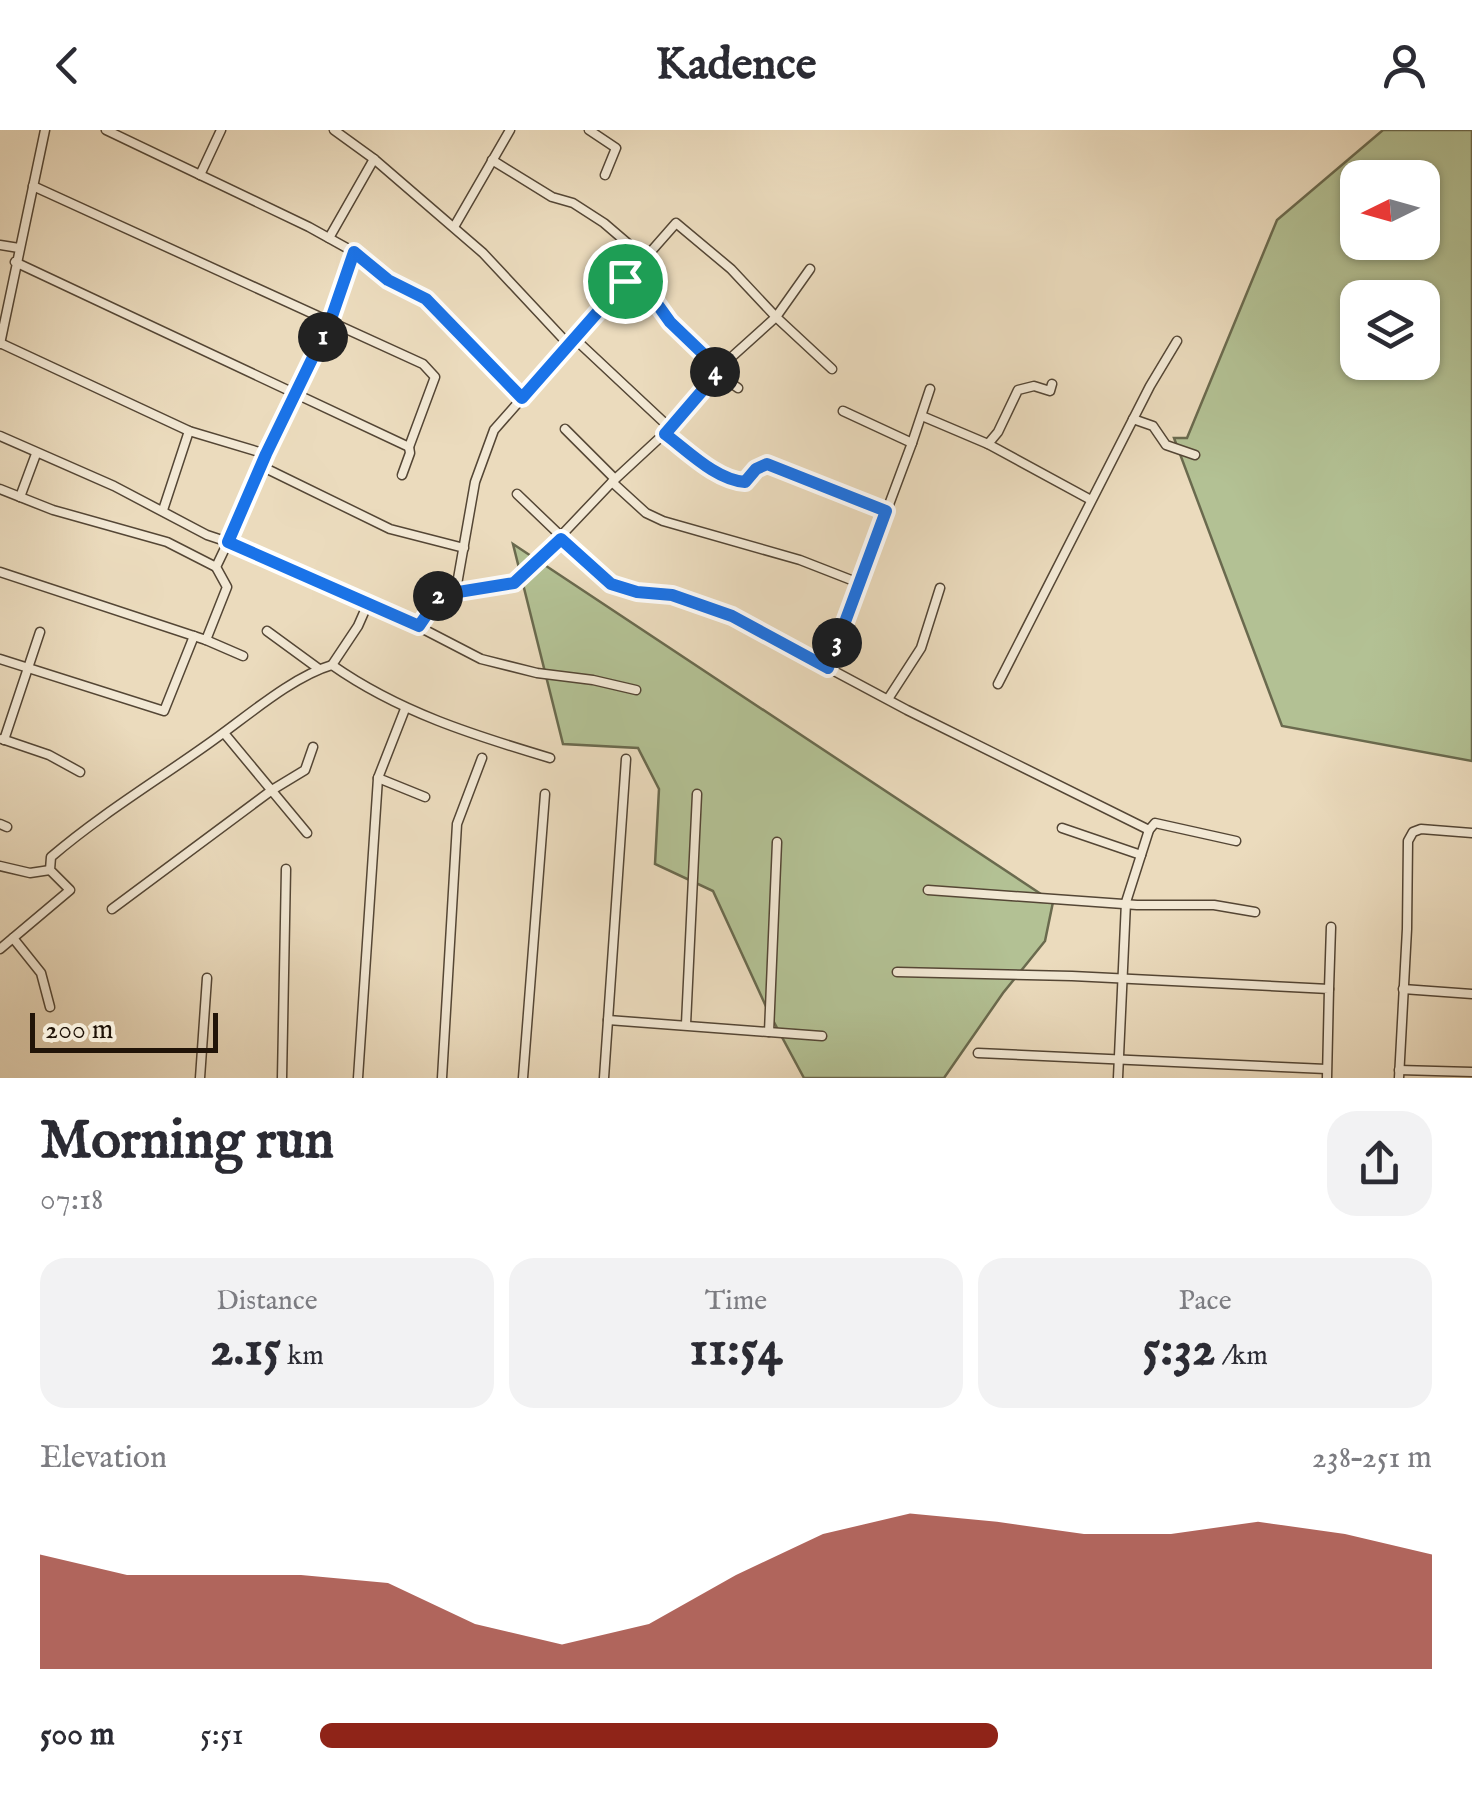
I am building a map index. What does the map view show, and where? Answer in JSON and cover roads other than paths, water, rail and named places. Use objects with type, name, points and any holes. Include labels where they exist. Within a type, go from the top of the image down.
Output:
[{"type":"street","points":[[45,130],[2,309],[0,343],[189,432],[266,454]]},
{"type":"street","points":[[106,130],[131,134],[200,175],[354,252],[388,280],[426,299],[522,398]]},
{"type":"street","points":[[200,175],[221,130]]},
{"type":"street","points":[[334,130],[454,227],[706,465],[745,482],[756,469],[767,464],[886,511]]},
{"type":"street","points":[[454,227],[510,130]]},
{"type":"street","points":[[589,130],[616,148],[605,175]]},
{"type":"street","points":[[330,238],[374,160]]},
{"type":"street","points":[[492,160],[552,197],[573,203],[646,259]]},
{"type":"street","points":[[33,186],[432,370],[435,377],[402,475]]},
{"type":"street","points":[[456,590],[475,482],[494,430],[676,223],[731,269],[776,318],[832,368]]},
{"type":"street","points":[[0,244],[19,248]]},
{"type":"street","points":[[216,567],[330,322],[354,252]]},
{"type":"street","points":[[15,262],[408,448]]},
{"type":"street","points":[[419,626],[436,598],[456,590],[514,583],[561,539],[613,481],[668,431],[718,371],[776,318],[810,269]]},
{"type":"street","points":[[625,281],[650,294],[670,322],[738,388]]},
{"type":"street","points":[[998,684],[1177,341]]},
{"type":"street","points":[[988,444],[1018,390],[1034,386],[1050,391],[1052,384]]},
{"type":"street","points":[[828,668],[930,389]]},
{"type":"street","points":[[843,411],[912,443]]},
{"type":"street","points":[[922,416],[988,444],[1092,500]]},
{"type":"street","points":[[1133,419],[1153,426],[1166,445],[1195,455]]},
{"type":"street","points":[[565,428],[646,514],[800,560],[858,583]]},
{"type":"street","points":[[163,510],[189,432]]},
{"type":"street","points":[[0,436],[163,510],[207,535],[369,601],[480,658],[537,673],[636,690]]},
{"type":"street","points":[[20,497],[36,454]]},
{"type":"street","points":[[261,466],[390,529],[464,548]]},
{"type":"street","points":[[0,490],[53,510],[167,542],[216,567],[228,588],[206,640]]},
{"type":"street","points":[[517,494],[611,584],[637,592],[672,595],[732,616],[888,700],[1149,830]]},
{"type":"street","points":[[0,572],[244,656]]},
{"type":"street","points":[[888,700],[921,648],[940,588]]},
{"type":"street","points":[[50,870],[51,858],[70,842],[224,733],[319,669],[332,665],[369,601]]},
{"type":"street","points":[[268,631],[319,669]]},
{"type":"street","points":[[40,632],[2,739],[49,755],[80,772]]},
{"type":"street","points":[[0,659],[164,711],[194,636]]},
{"type":"street","points":[[332,665],[405,709],[550,758]]},
{"type":"street","points":[[358,1078],[378,778],[405,709]]},
{"type":"street","points":[[224,733],[307,833]]},
{"type":"street","points":[[112,909],[272,790],[305,770],[313,747]]},
{"type":"street","points":[[442,1078],[457,824],[482,758]]},
{"type":"street","points":[[604,1078],[626,759]]},
{"type":"street","points":[[378,778],[425,797]]},
{"type":"street","points":[[523,1078],[545,794]]},
{"type":"street","points":[[686,1024],[697,794]]},
{"type":"street","points":[[1118,1078],[1126,902],[1149,830],[1155,823],[1236,842]]},
{"type":"street","points":[[1062,828],[1141,855]]},
{"type":"street","points":[[1472,833],[1421,829],[1408,841],[1399,1074],[1472,1072]]},
{"type":"street","points":[[770,1032],[778,842]]},
{"type":"street","points":[[0,866],[30,873],[50,870],[74,887],[0,949]]},
{"type":"street","points":[[282,1078],[286,869]]},
{"type":"street","points":[[928,890],[1126,902],[1137,906],[1214,905],[1255,912]]},
{"type":"street","points":[[978,1053],[1118,1057],[1326,1073],[1331,927]]},
{"type":"street","points":[[14,938],[42,973],[50,1007]]},
{"type":"street","points":[[897,972],[1329,989]]},
{"type":"street","points":[[200,1078],[207,978]]},
{"type":"street","points":[[1404,989],[1472,994]]},
{"type":"street","points":[[608,1020],[822,1036]]}]
